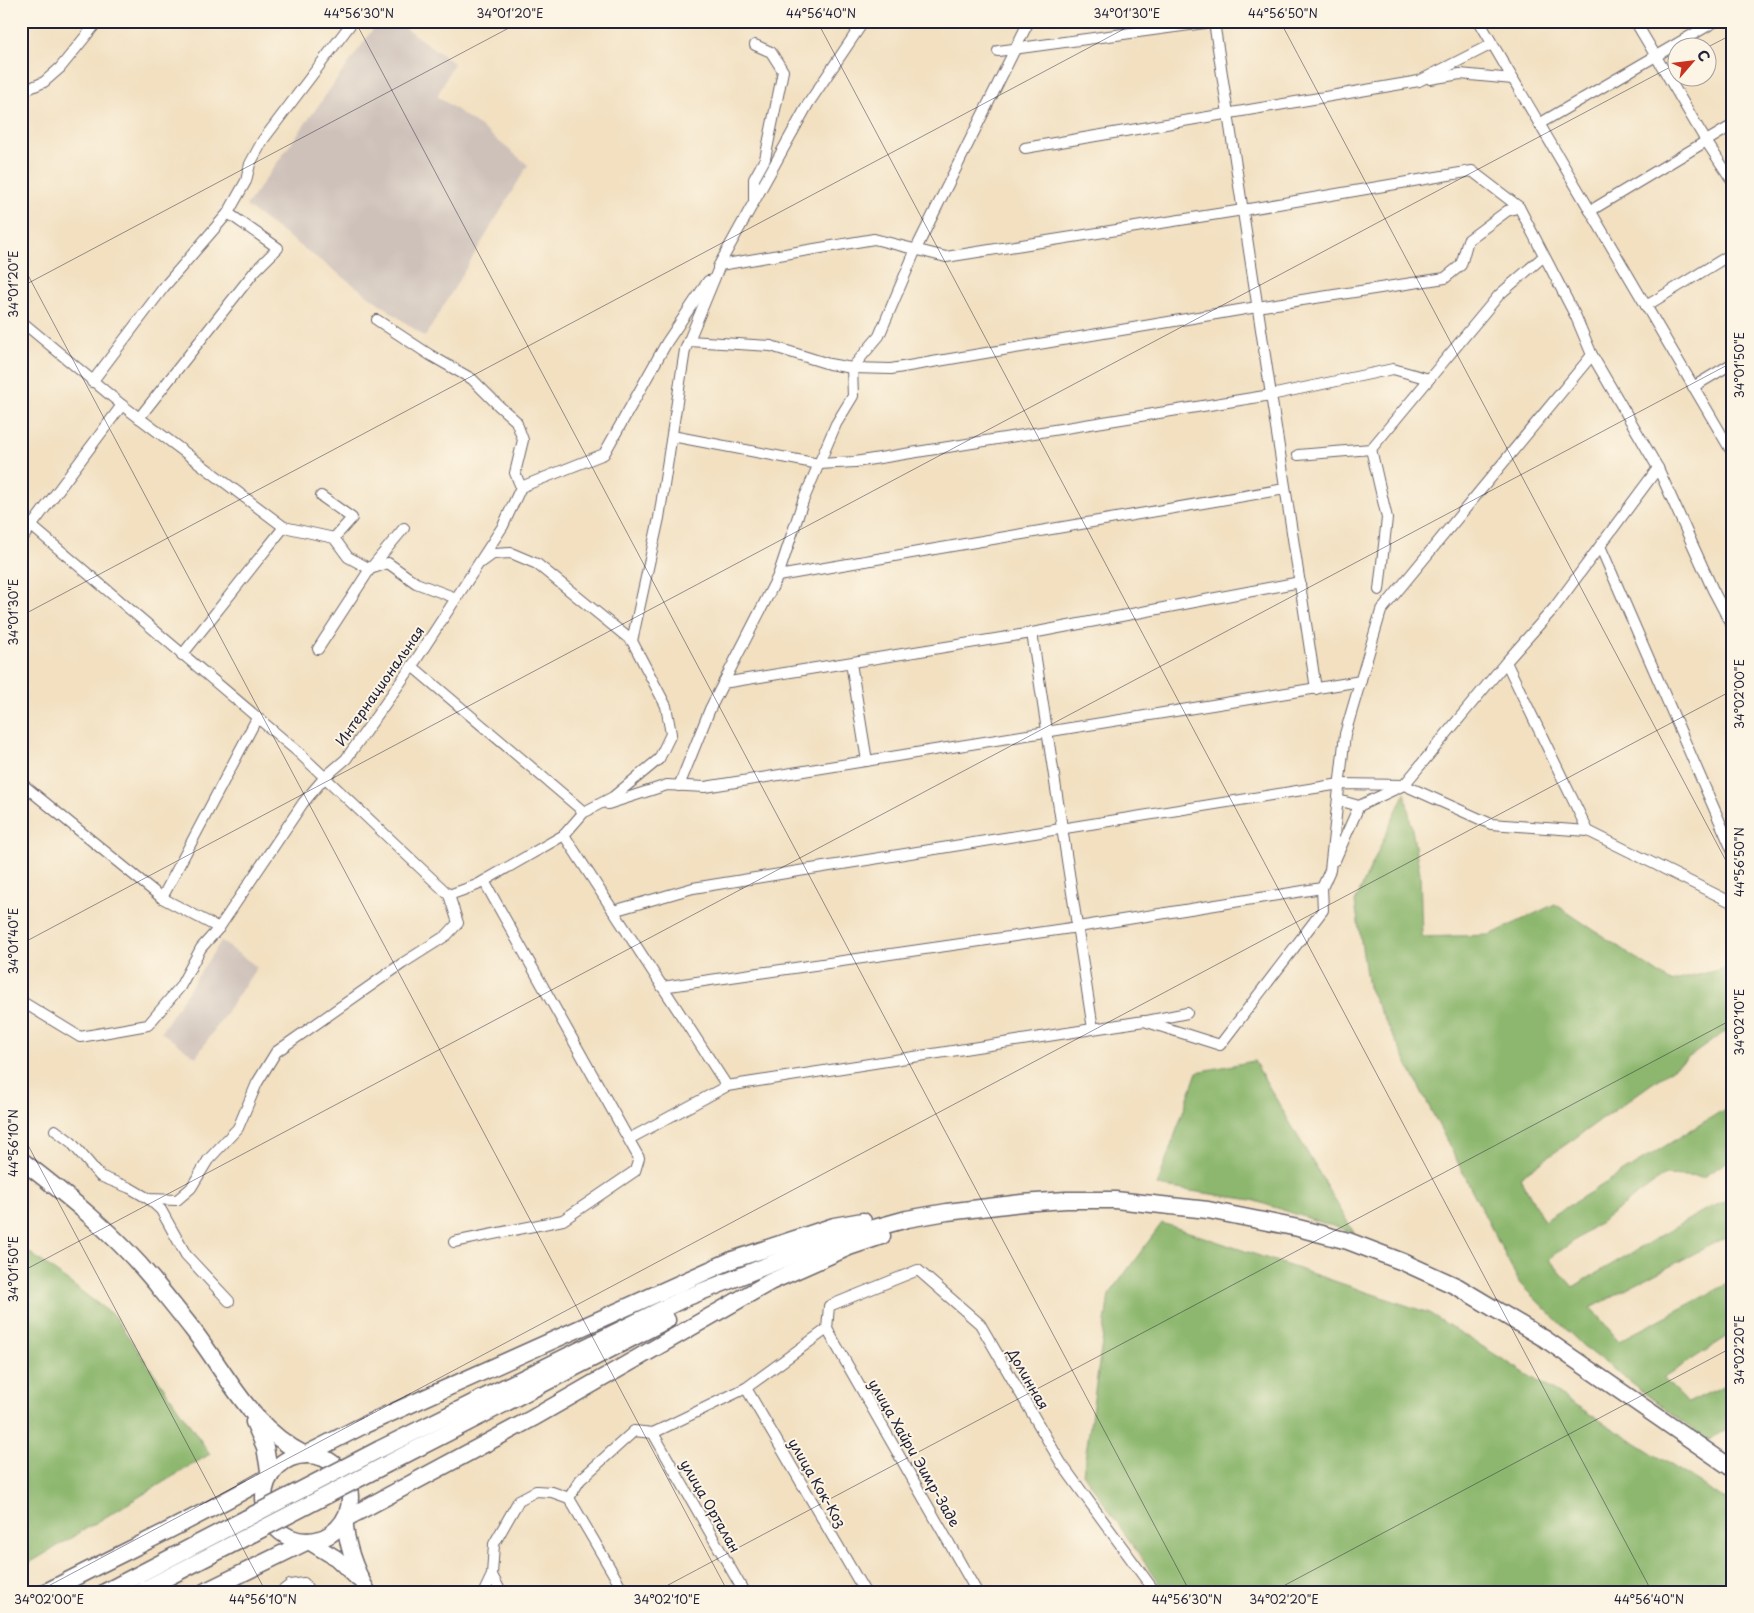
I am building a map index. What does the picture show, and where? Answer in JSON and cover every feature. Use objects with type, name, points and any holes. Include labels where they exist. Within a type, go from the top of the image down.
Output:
[{"type":"main road","points":[[21,1160],[54,1185],[111,1235],[151,1278],[194,1330],[246,1406],[266,1429],[290,1448],[305,1455],[322,1458],[340,1470],[350,1490],[350,1501],[345,1519],[349,1550],[367,1591]]},
{"type":"main road","points":[[947,1212],[849,1247],[770,1282],[533,1418],[345,1519],[338,1529],[328,1536],[316,1541],[302,1541],[287,1536],[276,1528],[268,1515],[264,1501],[266,1486],[270,1476],[278,1466],[289,1459],[305,1455],[362,1426],[732,1260],[834,1226],[894,1216],[1039,1202],[1115,1200],[1208,1210],[1298,1228],[1348,1242],[1403,1262],[1458,1287],[1545,1339],[1733,1469]]},
{"type":"main road","points":[[105,1592],[380,1449],[683,1300],[831,1240],[907,1219],[947,1212]]},
{"type":"main road","points":[[139,1592],[686,1310],[752,1272]]},
{"type":"main road","points":[[246,1406],[265,1447],[270,1476]]},
{"type":"main road","points":[[46,1592],[220,1505],[270,1476]]},
{"type":"main road","points":[[308,1541],[336,1558],[350,1570],[367,1591]]},
{"type":"main road","points":[[204,1592],[308,1541]]},
{"type":"street","points":[[21,92],[44,82],[60,68],[98,21]]},
{"type":"street","points":[[632,641],[659,518],[685,350],[720,265],[754,202],[808,104],[864,21]]},
{"type":"street","points":[[678,786],[710,709],[778,576],[803,501],[818,464],[836,424],[853,396],[852,368],[879,336],[916,249],[1029,21]]},
{"type":"street","points":[[1479,21],[1733,454]]},
{"type":"street","points":[[1635,21],[1706,141],[1733,182]]},
{"type":"street","points":[[1539,124],[1716,21]]},
{"type":"street","points":[[998,51],[1216,22],[1228,114],[1316,689]]},
{"type":"street","points":[[92,382],[164,287],[228,213],[246,181],[250,164],[263,140],[350,23]]},
{"type":"street","points":[[1419,81],[1492,44]]},
{"type":"street","points":[[754,202],[754,179],[765,159],[783,71],[771,52],[756,45]]},
{"type":"street","points":[[1025,148],[1460,74],[1513,79]]},
{"type":"street","points":[[1590,211],[1733,126]]},
{"type":"street","points":[[377,320],[430,355],[472,379],[516,421],[523,440],[515,473],[521,487],[604,454],[667,342],[720,265],[874,238],[946,257],[1243,210],[1472,171],[1519,207],[1576,317],[1592,355],[1658,468],[1713,590],[1733,628]]},
{"type":"street","points":[[689,341],[771,346],[829,364],[852,368],[891,369],[1258,307],[1444,278],[1461,265],[1468,240],[1507,211],[1519,207]]},
{"type":"street","points":[[139,418],[255,271],[278,248],[228,213]]},
{"type":"street","points":[[1646,306],[1733,253]]},
{"type":"street","points":[[1298,455],[1371,449],[1499,295],[1544,256]]},
{"type":"street","points":[[21,320],[92,382],[284,527],[334,538],[348,557],[370,569],[388,563],[416,583],[456,598]]},
{"type":"street","points":[[1144,1021],[1220,1045],[1323,910],[1324,884],[1330,870],[1345,734],[1381,611],[1592,355]]},
{"type":"street","points":[[1693,387],[1733,363]]},
{"type":"street","points":[[672,436],[818,464],[855,462],[1271,395],[1393,369],[1429,379]]},
{"type":"street","points":[[21,540],[122,405]]},
{"type":"street","points":[[1371,449],[1387,518],[1379,590]]},
{"type":"street","points":[[1324,884],[1359,806],[1404,785],[1506,662],[1554,608],[1658,468]]},
{"type":"street","name":"Интернациональная","points":[[21,1001],[80,1037],[148,1025],[180,987],[201,948],[219,928],[303,803],[324,777],[346,759],[412,666],[503,526],[521,487]]},
{"type":"street","points":[[778,576],[1285,489]]},
{"type":"street","points":[[321,496],[352,518],[334,538]]},
{"type":"street","points":[[21,517],[298,752],[449,895],[458,923],[447,935],[402,962],[276,1052],[257,1083],[238,1128],[208,1160],[191,1188],[177,1200],[148,1199]]},
{"type":"street","points":[[182,655],[284,527]]},
{"type":"street","points":[[318,649],[370,569],[404,528]]},
{"type":"street","points":[[1600,546],[1733,852]]},
{"type":"street","points":[[449,895],[484,881],[564,835],[584,812],[613,797],[659,760],[671,734],[666,706],[632,641],[537,564],[511,553],[493,554],[477,566]]},
{"type":"street","points":[[723,683],[1032,634],[1300,582]]},
{"type":"street","points":[[1032,634],[1093,1029]]},
{"type":"street","points":[[1506,662],[1588,832]]},
{"type":"street","points":[[851,663],[867,761]]},
{"type":"street","points":[[412,666],[584,812]]},
{"type":"street","points":[[584,812],[667,785],[705,788],[1361,681]]},
{"type":"street","points":[[162,898],[257,718]]},
{"type":"street","points":[[21,783],[162,898],[219,928]]},
{"type":"street","points":[[613,911],[693,888],[1340,784],[1404,785],[1491,824],[1588,832],[1733,903]]},
{"type":"street","points":[[1338,800],[1359,806]]},
{"type":"street","points":[[564,835],[728,1086]]},
{"type":"street","points":[[454,1242],[563,1220],[635,1171],[639,1158],[484,881]]},
{"type":"street","points":[[662,987],[1078,927],[1324,884]]},
{"type":"street","points":[[629,1139],[728,1086],[1187,1013]]},
{"type":"street","points":[[55,1130],[71,1142],[100,1176],[130,1188],[161,1210],[186,1255],[229,1301]]},
{"type":"street","name":"Долинная","points":[[827,1329],[829,1306],[918,1270],[980,1324],[1061,1463],[1155,1592]]},
{"type":"street","points":[[569,1498],[580,1480],[634,1431],[653,1433],[746,1388],[827,1329]]},
{"type":"street","name":"улица Хайри Эимр-Заде","points":[[827,1329],[977,1592]]},
{"type":"street","name":"улица Кок-Коз","points":[[746,1388],[865,1592]]},
{"type":"street","name":"улица Орталан","points":[[653,1433],[744,1592]]},
{"type":"street","points":[[484,1592],[492,1575],[494,1544],[519,1500],[536,1491],[552,1492],[569,1498],[624,1592]]},
{"type":"street","points":[[492,1575],[501,1592]]},
{"type":"street","points":[[281,1592],[290,1585],[304,1583],[310,1592]]},
{"type":"shaded area","points":[[379,21],[395,21],[454,63],[437,96],[486,131],[528,165],[425,337],[246,206]]},
{"type":"shaded area","points":[[221,941],[257,967],[196,1057],[161,1032]]},
{"type":"green space","points":[[1405,792],[1420,873],[1422,937],[1490,935],[1555,904],[1671,982],[1733,966],[1733,1026],[1520,1177],[1544,1221],[1733,1104],[1733,1158],[1703,1177],[1665,1175],[1549,1259],[1573,1287],[1703,1211],[1733,1198],[1733,1233],[1591,1308],[1619,1341],[1733,1281],[1733,1333],[1663,1378],[1688,1403],[1733,1381],[1733,1425],[1707,1441],[1582,1345],[1520,1284],[1368,987],[1355,902]]},
{"type":"green space","points":[[1254,1061],[1354,1233],[1252,1200],[1157,1186],[1197,1072]]},
{"type":"green space","points":[[1162,1223],[1429,1313],[1733,1504],[1733,1592],[1165,1592],[1083,1473],[1109,1295]]},
{"type":"green space","points":[[21,1246],[114,1316],[210,1454],[21,1568]]}]
